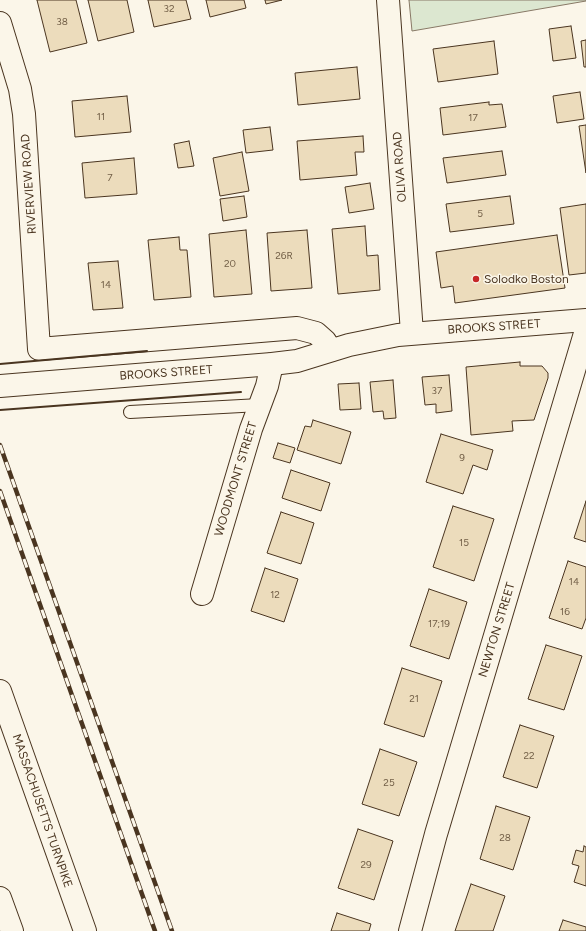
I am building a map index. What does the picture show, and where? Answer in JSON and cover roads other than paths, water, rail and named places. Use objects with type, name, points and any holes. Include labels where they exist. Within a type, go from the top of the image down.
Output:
[{"type":"main road","name":"OLIVA ROAD","points":[[388,0],[412,333]]},
{"type":"main road","name":"RIVERVIEW ROAD","points":[[0,23],[20,88],[24,114],[39,349],[304,328],[316,333],[325,340],[331,350]]},
{"type":"main road","name":"BROOKS STREET","points":[[0,386],[272,364],[297,361],[373,339],[412,333],[586,320]]},
{"type":"main road","name":"NEWTON STREET","points":[[410,931],[438,827],[586,330]]},
{"type":"main road","name":"WOODMONT STREET","points":[[202,594],[250,429],[260,405],[272,364]]},
{"type":"main road","name":"MASSACHUSETTS TURNPIKE","points":[[0,691],[85,931]]},
{"type":"main road","points":[[0,898],[12,931]]},
{"type":"lane","points":[[130,412],[260,405]]},
{"type":"railway","points":[[0,445],[172,931]]},
{"type":"railway","points":[[0,491],[155,931]]},
{"type":"place","name":"Solodko Boston","points":[[476,279]]}]
